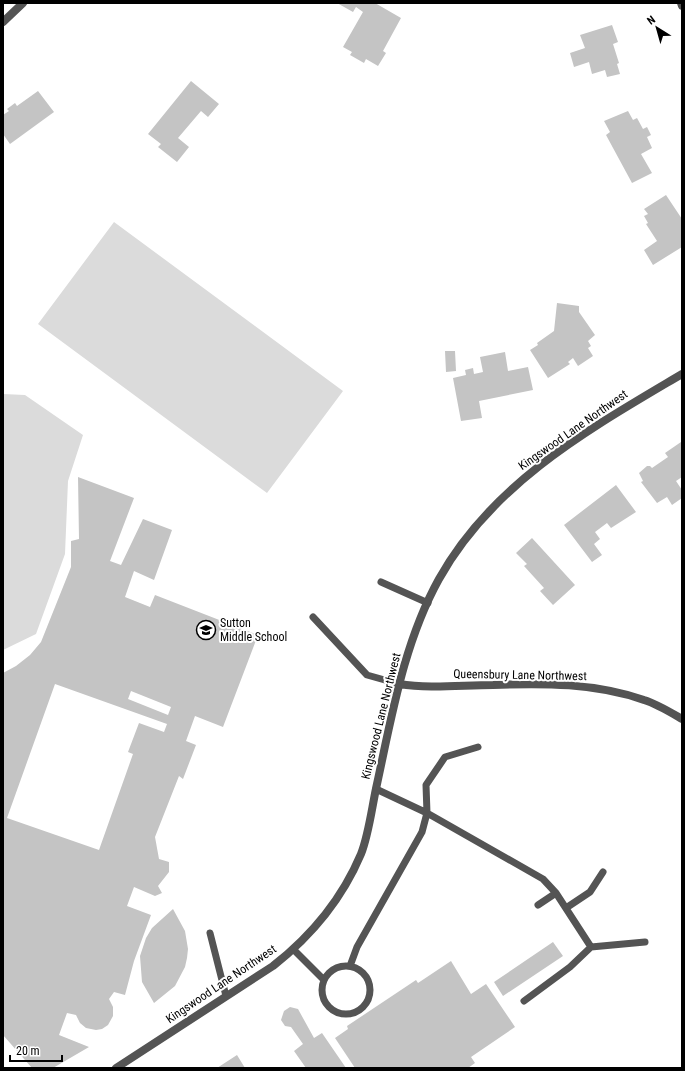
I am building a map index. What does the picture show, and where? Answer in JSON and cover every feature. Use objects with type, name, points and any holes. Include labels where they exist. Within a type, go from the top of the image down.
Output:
[{"type":"street","points":[[3,22],[23,3]]},
{"type":"street","name":"Kingswood Lane Northwest","points":[[116,1068],[273,966],[294,950],[312,930],[346,884],[361,853],[399,684],[416,629],[440,578],[472,531],[510,489],[543,462],[609,416],[682,374]]},
{"type":"street","name":"Queensbury Lane Northwest","points":[[399,684],[418,687],[499,684],[580,686],[613,691],[645,700],[682,719]]},
{"type":"lane","points":[[381,582],[428,603]]},
{"type":"lane","points":[[313,617],[367,675],[399,684]]},
{"type":"lane","points":[[350,966],[357,947],[422,832],[426,813],[426,785],[445,757],[478,748]]},
{"type":"lane","points":[[376,789],[426,813],[543,880],[556,893],[591,946]]},
{"type":"lane","points":[[566,908],[590,892],[603,872]]},
{"type":"lane","points":[[538,905],[556,893]]},
{"type":"lane","points":[[210,933],[226,996]]},
{"type":"lane","points":[[524,1001],[570,967],[591,946],[645,942]]},
{"type":"lane","points":[[294,950],[324,980]]},
{"type":"lane","points":[[350,966],[364,972],[370,986],[368,1001],[356,1012],[348,1014],[332,1010],[326,1004],[322,988],[324,980],[334,969],[350,966]]},
{"type":"shaded area","points":[[114,222],[343,391],[267,493],[38,324]]},
{"type":"shaded area","points":[[3,394],[25,395],[83,435],[68,481],[65,554],[36,634],[3,650]]},
{"type":"building","points":[[337,3],[375,3],[401,18],[383,51],[386,53],[378,66],[366,59],[364,63],[350,55],[352,52],[343,47],[363,12],[356,7],[353,12]]},
{"type":"building","points":[[612,25],[618,42],[613,44],[619,63],[617,64],[620,74],[607,77],[605,70],[592,74],[589,62],[574,67],[570,53],[585,48],[580,35]]},
{"type":"building","points":[[191,81],[219,104],[208,117],[201,111],[178,138],[189,147],[177,162],[158,147],[161,144],[148,134]]},
{"type":"building","points":[[38,91],[54,112],[10,144],[3,134],[3,115],[9,111],[7,109],[15,103],[17,106]]},
{"type":"building","points":[[628,111],[633,120],[637,118],[643,129],[647,127],[651,135],[647,137],[652,148],[641,154],[652,173],[632,183],[606,135],[610,132],[604,121]]},
{"type":"building","points":[[666,195],[682,219],[682,247],[653,265],[644,250],[657,241],[646,224],[648,223],[644,216],[648,214],[644,209]]},
{"type":"building","points":[[557,303],[579,306],[579,312],[595,335],[588,341],[591,346],[588,348],[593,356],[578,366],[573,358],[568,362],[570,364],[548,378],[530,350],[554,331]]},
{"type":"building","points":[[445,351],[455,351],[456,371],[446,372]]},
{"type":"building","points":[[505,352],[508,371],[528,367],[533,390],[479,401],[482,418],[461,421],[453,378],[466,375],[465,370],[473,368],[474,374],[483,372],[480,357]]},
{"type":"building","points":[[681,442],[682,477],[676,481],[682,490],[682,498],[672,505],[667,497],[657,503],[641,482],[643,481],[639,473],[647,466],[652,468],[668,457],[665,453]]},
{"type":"building","points":[[78,477],[134,498],[110,561],[121,565],[143,519],[172,530],[154,580],[134,571],[125,597],[150,607],[155,595],[258,635],[223,727],[195,716],[186,741],[196,745],[183,779],[179,776],[155,837],[159,859],[169,862],[169,872],[158,886],[162,893],[155,896],[134,887],[127,906],[151,915],[134,961],[125,995],[114,992],[109,999],[113,1007],[113,1016],[108,1025],[102,1029],[96,1030],[86,1028],[80,1023],[76,1015],[67,1013],[59,1035],[89,1047],[53,1068],[32,1068],[3,1035],[3,673],[16,666],[30,655],[41,642],[71,567],[71,541],[79,539]],"holes":[[[55,684],[167,724],[164,732],[139,723],[128,752],[133,754],[99,850],[7,818]],[[131,691],[171,707],[168,715],[128,699]]]},
{"type":"building","points":[[616,485],[636,512],[611,528],[607,523],[595,532],[600,539],[594,544],[602,555],[592,562],[564,525]]},
{"type":"building","points":[[532,538],[575,585],[553,605],[540,591],[544,588],[524,566],[527,564],[516,553]]},
{"type":"building","points":[[173,909],[185,931],[188,949],[187,958],[185,967],[175,986],[154,1003],[142,982],[140,956],[146,938],[152,928]]},
{"type":"building","points":[[553,942],[563,956],[503,996],[494,982]]},
{"type":"building","points":[[451,961],[471,994],[486,984],[515,1027],[471,1057],[475,1063],[468,1068],[355,1068],[335,1038],[348,1029],[347,1026],[416,980],[418,983]]},
{"type":"building","points":[[290,1007],[298,1009],[314,1038],[322,1033],[346,1068],[306,1068],[294,1051],[303,1044],[291,1027],[285,1026],[281,1020],[284,1011]]},
{"type":"building","points":[[237,1055],[245,1068],[217,1068]]},
{"type":"place","name":"Sutton Middle School","points":[[206,630]]}]
